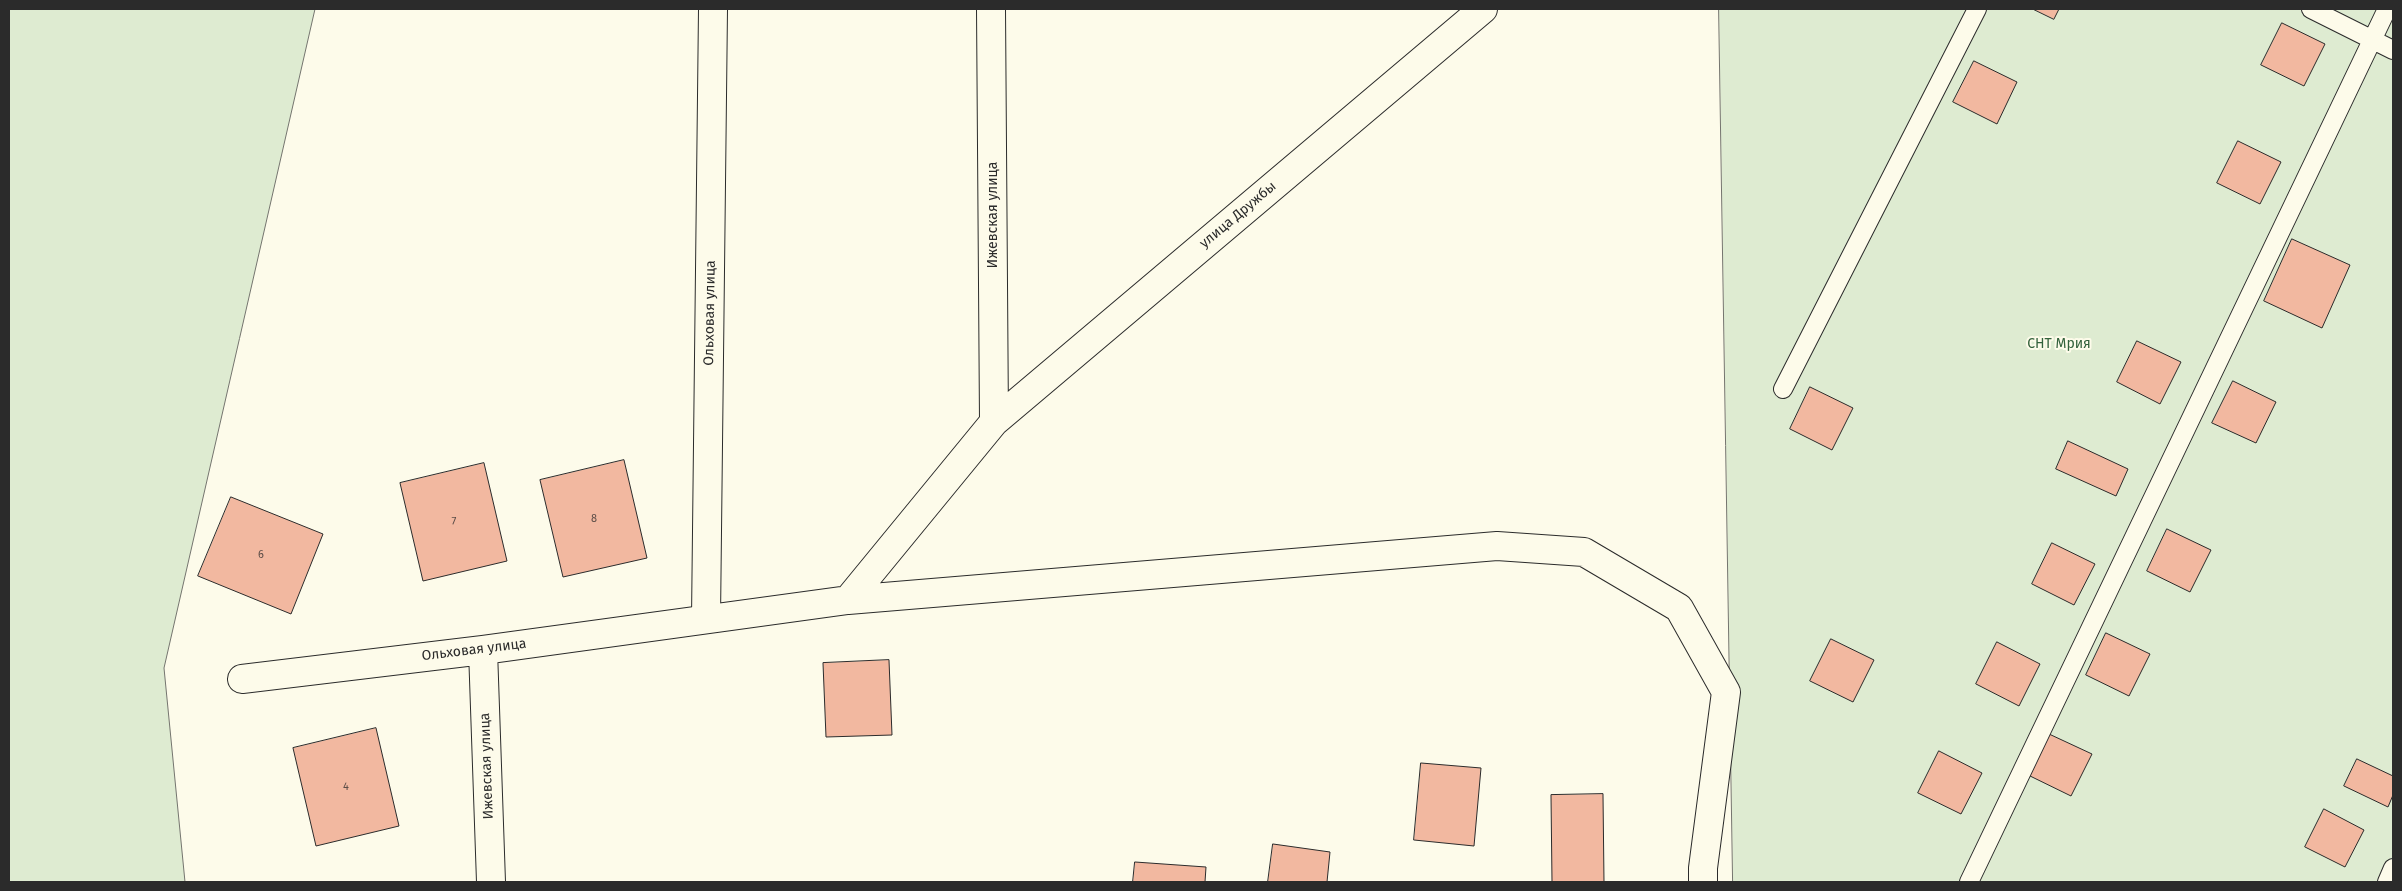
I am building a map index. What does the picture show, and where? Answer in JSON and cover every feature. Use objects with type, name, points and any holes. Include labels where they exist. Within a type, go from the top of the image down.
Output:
[{"type":"street","name":"Ольховая улица","points":[[706,618],[713,9]]},
{"type":"street","name":"Ижевская улица","points":[[991,9],[994,422]]},
{"type":"street","name":"улица Дружбы","points":[[994,422],[1483,9]]},
{"type":"street","points":[[848,600],[994,422]]},
{"type":"street","name":"Ольховая улица","points":[[242,679],[483,650],[848,600],[1497,546],[1584,552],[1678,608],[1726,692],[1703,868],[1703,882]]},
{"type":"street","name":"Ижевская улица","points":[[483,650],[491,882]]},
{"type":"lane","points":[[1783,389],[1977,9]]},
{"type":"lane","points":[[2311,9],[2393,50]]},
{"type":"lane","points":[[1969,882],[2387,9]]},
{"type":"lane","points":[[2387,882],[2393,868]]},
{"type":"green space","points":[[9,9],[315,9],[164,668],[185,882],[9,882]]},
{"type":"green space","name":"СНТ Мрия","points":[[1719,9],[2393,9],[2393,882],[1733,882]]},
{"type":"building","points":[[2033,9],[2059,9],[2054,19]]},
{"type":"building","points":[[2282,23],[2325,44],[2304,86],[2261,65]]},
{"type":"building","points":[[1974,61],[2017,82],[1997,124],[1953,102]]},
{"type":"building","points":[[2238,141],[2281,162],[2260,204],[2217,183]]},
{"type":"building","points":[[2292,239],[2350,265],[2322,328],[2264,301]]},
{"type":"building","points":[[2137,341],[2181,362],[2160,404],[2117,382]]},
{"type":"building","points":[[2233,381],[2276,402],[2256,443],[2212,423]]},
{"type":"building","points":[[1810,387],[1853,408],[1832,450],[1790,429]]},
{"type":"building","points":[[2068,441],[2128,469],[2116,496],[2056,469]]},
{"type":"building","points":[[624,460],[647,558],[563,577],[540,480]]},
{"type":"building","points":[[484,463],[507,561],[423,581],[400,483]]},
{"type":"building","points":[[231,497],[323,534],[291,614],[198,576]]},
{"type":"building","points":[[2167,529],[2211,550],[2190,592],[2147,571]]},
{"type":"building","points":[[2052,543],[2095,564],[2074,605],[2032,584]]},
{"type":"building","points":[[2106,633],[2150,654],[2129,696],[2086,675]]},
{"type":"building","points":[[1831,639],[1874,660],[1853,702],[1810,681]]},
{"type":"building","points":[[1997,642],[2040,664],[2019,706],[1976,684]]},
{"type":"building","points":[[889,660],[892,735],[826,737],[823,663]]},
{"type":"building","points":[[376,728],[399,826],[316,846],[293,748]]},
{"type":"building","points":[[2049,734],[2092,754],[2071,796],[2028,775]]},
{"type":"building","points":[[1939,751],[1982,773],[1961,814],[1918,793]]},
{"type":"building","points":[[2357,759],[2393,776],[2393,795],[2388,807],[2344,786]]},
{"type":"building","points":[[1421,763],[1481,768],[1474,846],[1414,840]]},
{"type":"building","points":[[1603,794],[1604,882],[1552,882],[1551,795]]},
{"type":"building","points":[[2324,809],[2364,830],[2345,867],[2305,847]]},
{"type":"building","points":[[1273,844],[1330,852],[1327,882],[1268,882]]},
{"type":"building","points":[[1135,862],[1206,867],[1205,882],[1133,882]]}]
